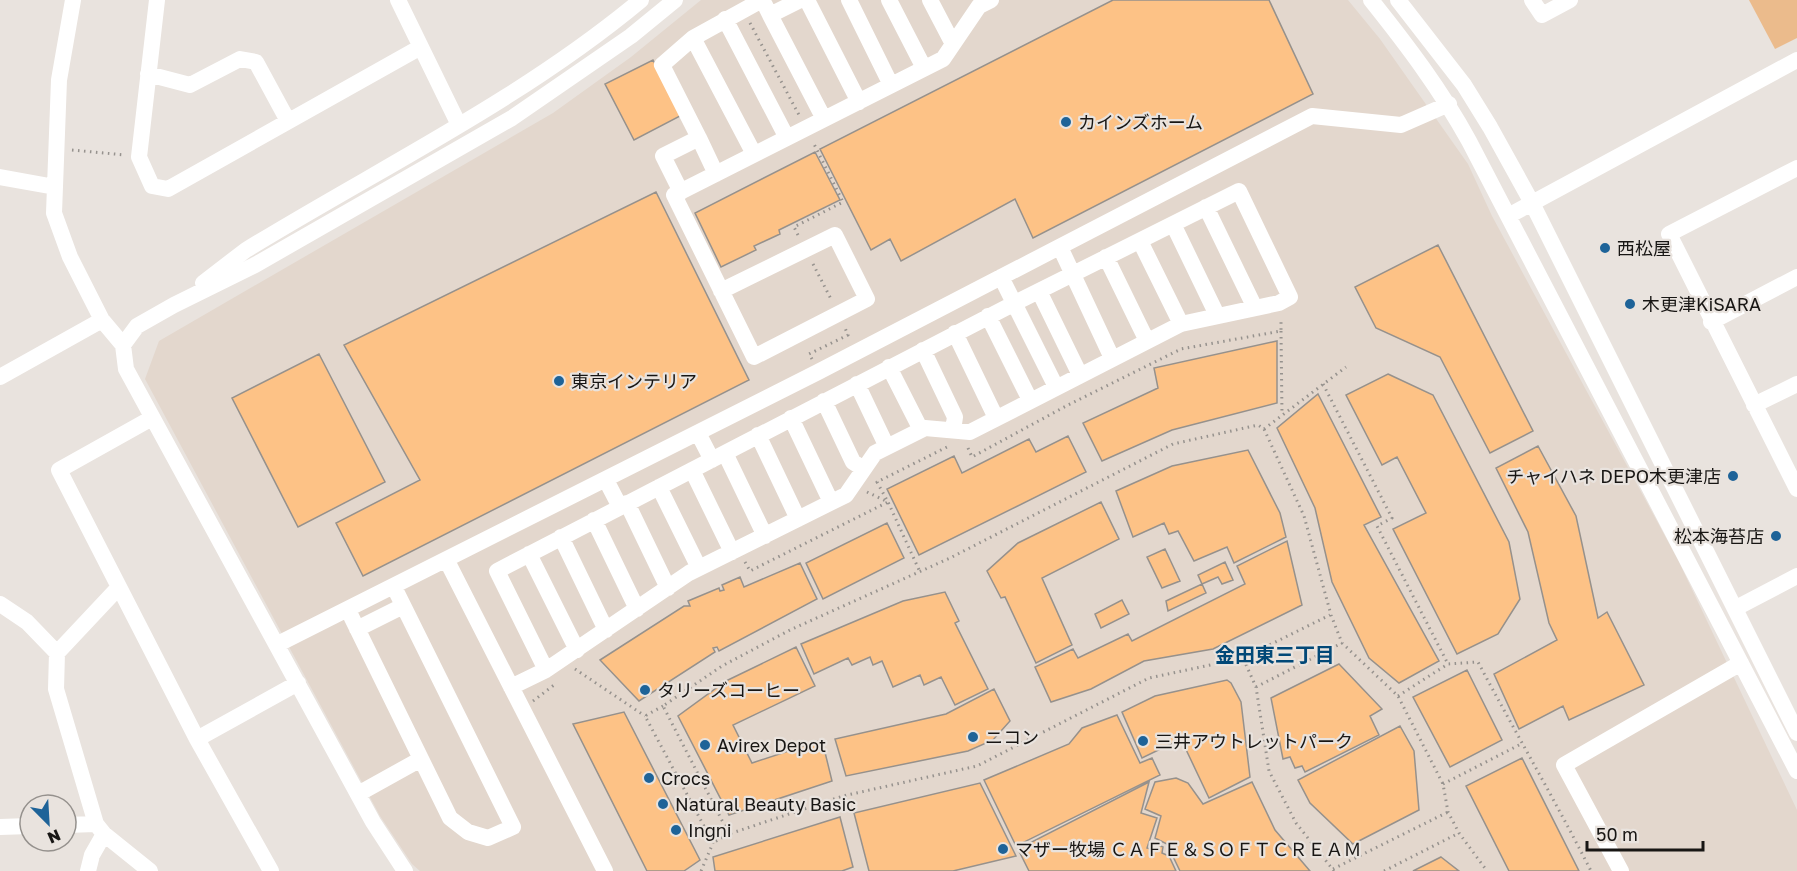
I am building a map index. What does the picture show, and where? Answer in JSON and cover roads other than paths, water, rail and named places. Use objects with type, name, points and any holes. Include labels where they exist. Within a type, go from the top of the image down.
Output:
[{"type":"street","points":[[73,0],[59,80],[54,213],[57,228],[102,320],[123,345],[126,369],[152,418],[358,794],[405,871]]},
{"type":"street","points":[[157,0],[139,157],[152,186],[168,189],[419,48]]},
{"type":"street","points":[[398,0],[419,48],[459,125]]},
{"type":"street","points":[[174,305],[255,244],[340,192],[459,125],[613,24],[641,0]]},
{"type":"street","points":[[123,345],[137,326],[255,265],[512,118],[631,36],[675,0]]},
{"type":"street","points":[[716,174],[662,65],[693,38],[725,19],[765,5],[800,0]]},
{"type":"street","points":[[807,0],[859,102]]},
{"type":"street","points":[[849,0],[891,85]]},
{"type":"street","points":[[889,0],[924,68]]},
{"type":"street","points":[[930,0],[953,44]]},
{"type":"street","points":[[1371,0],[1419,59],[1449,104],[1510,215],[1575,348],[1797,771]]},
{"type":"street","points":[[1398,0],[1464,85],[1491,127],[1532,203],[1797,733]]},
{"type":"street","points":[[1532,0],[1542,15],[1570,0]]},
{"type":"street","points":[[721,291],[835,235],[867,299],[754,357],[721,291],[674,195],[944,59],[981,2]]},
{"type":"street","points":[[765,5],[824,119]]},
{"type":"street","points":[[725,19],[787,138]]},
{"type":"street","points":[[693,38],[754,154]]},
{"type":"street","points":[[148,74],[190,85],[240,59],[256,62],[288,122]]},
{"type":"street","points":[[1510,215],[1797,60]]},
{"type":"street","points":[[278,645],[831,366],[1312,116],[1401,125],[1449,104]]},
{"type":"street","points":[[681,192],[663,156],[699,138]]},
{"type":"street","points":[[1797,168],[1669,234],[1797,489]]},
{"type":"street","points":[[0,177],[55,187]]},
{"type":"street","points":[[511,687],[551,676],[578,658],[606,630],[699,568],[735,558],[765,536],[846,495],[875,453],[921,430],[956,438],[1181,324],[1279,303],[1290,297],[1239,191],[988,316],[497,571],[551,676]]},
{"type":"street","points":[[1206,207],[1255,308]]},
{"type":"street","points":[[1173,224],[1217,315]]},
{"type":"street","points":[[1140,241],[1181,324]]},
{"type":"street","points":[[1060,247],[1112,358]]},
{"type":"street","points":[[1106,257],[1148,341]]},
{"type":"street","points":[[1001,277],[1056,387]]},
{"type":"street","points":[[1712,322],[1797,277]]},
{"type":"street","points":[[1039,291],[1080,375]]},
{"type":"street","points":[[988,316],[1030,400]]},
{"type":"street","points":[[0,377],[102,320]]},
{"type":"street","points":[[956,333],[996,418]]},
{"type":"street","points":[[922,350],[955,417],[956,438]]},
{"type":"street","points":[[831,366],[850,388],[887,447]]},
{"type":"street","points":[[889,367],[921,430]]},
{"type":"street","points":[[1754,405],[1797,384]]},
{"type":"street","points":[[824,401],[853,462],[864,469]]},
{"type":"street","points":[[152,418],[59,470],[197,739],[271,871]]},
{"type":"street","points":[[791,418],[831,502]]},
{"type":"street","points":[[698,433],[719,456],[765,536]]},
{"type":"street","points":[[758,435],[798,519]]},
{"type":"street","points":[[692,470],[735,558]]},
{"type":"street","points":[[606,480],[624,505],[668,588]]},
{"type":"street","points":[[659,487],[699,568]]},
{"type":"street","points":[[594,520],[637,609]]},
{"type":"street","points":[[561,537],[606,630]]},
{"type":"street","points":[[529,554],[578,658]]},
{"type":"street","points":[[447,561],[605,871]]},
{"type":"street","points":[[1736,608],[1797,576]]},
{"type":"street","points":[[88,871],[100,829],[56,688],[57,653],[119,587]]},
{"type":"street","points":[[348,610],[450,818],[468,832],[488,838],[513,826],[394,587]]},
{"type":"street","points":[[0,604],[27,622],[57,653]]},
{"type":"street","points":[[357,629],[404,606]]},
{"type":"street","points":[[1621,871],[1564,765],[1741,663]]},
{"type":"street","points":[[197,739],[298,683]]},
{"type":"street","points":[[358,794],[421,759]]},
{"type":"street","points":[[0,827],[18,826]]},
{"type":"street","points":[[78,826],[100,829],[150,871]]},
{"type":"place","name":"カインズホーム","points":[[1066,122]]},
{"type":"place","name":"西松屋","points":[[1605,248]]},
{"type":"place","name":"木更津KiSARA","points":[[1630,304]]},
{"type":"place","name":"東京インテリア","points":[[559,381]]},
{"type":"place","name":"チャイハネ DEPO木更津店","points":[[1733,476]]},
{"type":"place","name":"松本海苔店","points":[[1776,536]]},
{"type":"place","name":"タリーズコーヒー","points":[[645,690]]},
{"type":"place","name":"ニコン","points":[[973,737]]},
{"type":"place","name":"三井アウトレットパーク","points":[[1143,741]]},
{"type":"place","name":"Avirex Depot","points":[[705,745]]},
{"type":"place","name":"Crocs","points":[[649,778]]},
{"type":"place","name":"Natural Beauty Basic","points":[[663,804]]},
{"type":"place","name":"Ingni","points":[[676,830]]},
{"type":"place","name":"マザー牧場 ＣＡＦＥ＆ＳＯＦＴＣＲＥＡＭ","points":[[1003,849]]},
{"type":"district","name":"金田東三丁目","points":[[1275,654]]}]
